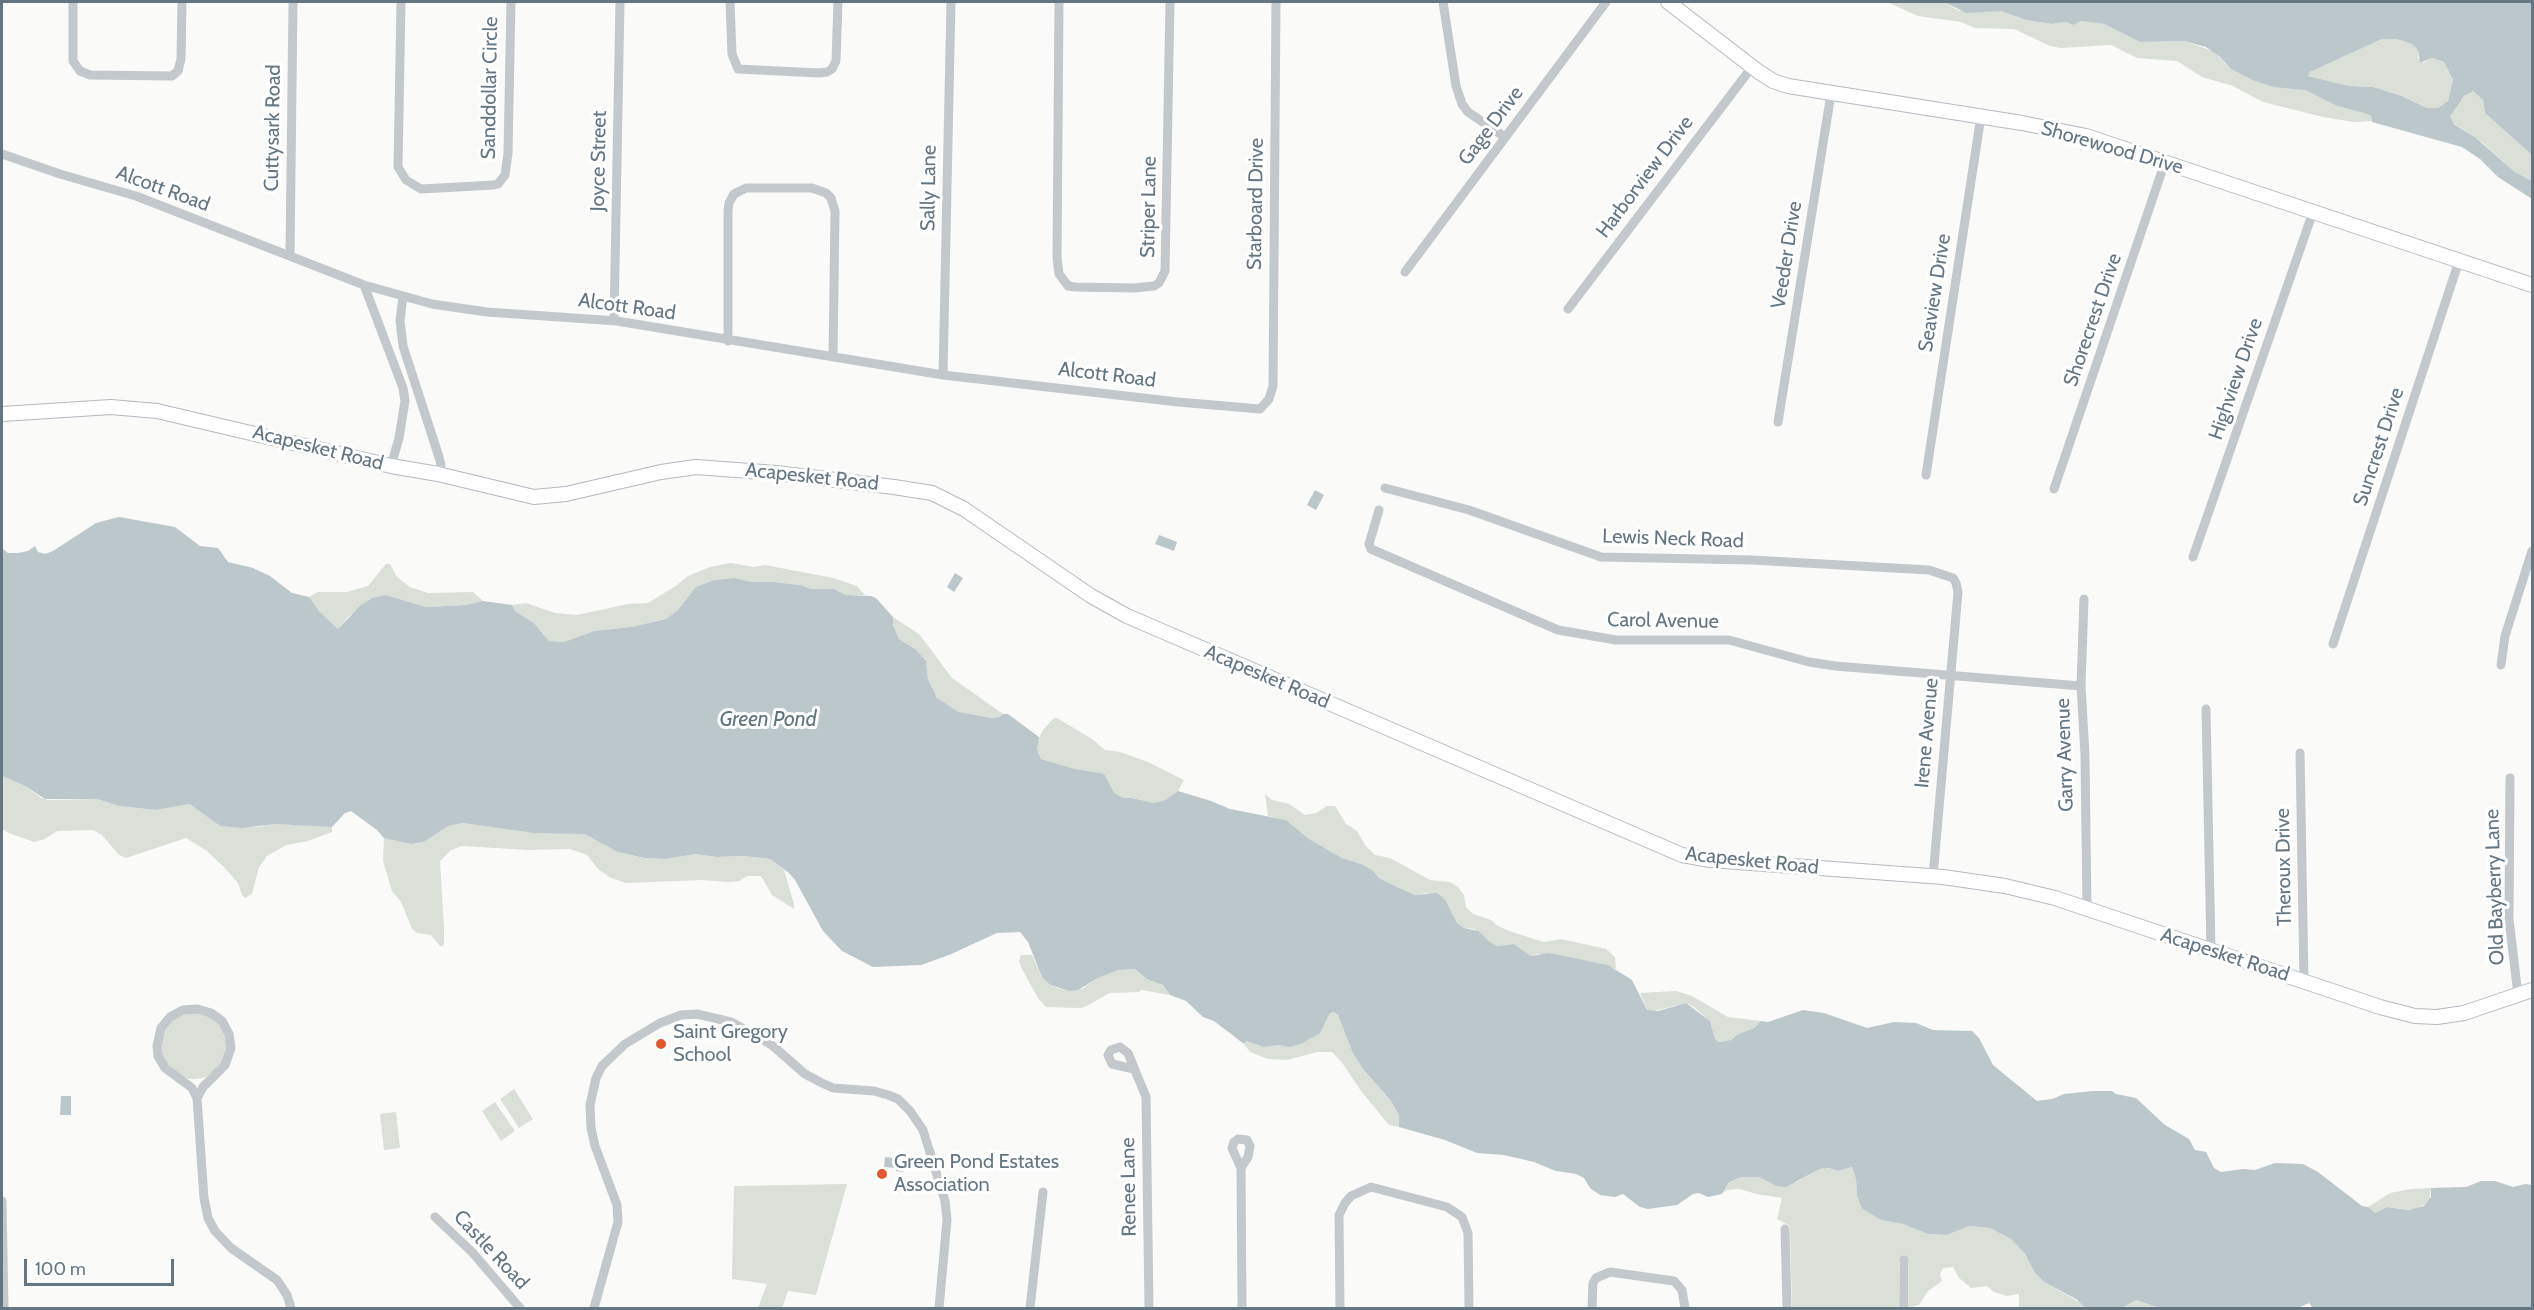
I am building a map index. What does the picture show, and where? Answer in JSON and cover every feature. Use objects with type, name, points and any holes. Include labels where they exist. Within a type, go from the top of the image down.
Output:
[{"type":"main road","name":"Shorewood Drive","points":[[1668,2],[1752,67],[1773,81],[1788,86],[1981,116],[2086,136],[2532,285]]},
{"type":"main road","name":"Acapesket Road","points":[[2,414],[111,407],[157,411],[391,466],[438,474],[534,496],[566,494],[696,467],[765,472],[932,493],[964,509],[1091,596],[1126,616],[1668,850],[1710,860],[1933,876],[2005,886],[2087,909],[2396,1012],[2426,1017],[2464,1013],[2532,990]]},
{"type":"street","points":[[73,2],[73,62],[80,71],[90,75],[172,76],[178,71],[181,59],[182,2]]},
{"type":"street","name":"Cuttysark Road","points":[[290,255],[293,2]]},
{"type":"street","name":"Sanddollar Circle","points":[[401,2],[398,167],[406,180],[421,189],[494,185],[498,184],[505,175],[510,2]]},
{"type":"street","name":"Joyce Street","points":[[615,320],[620,2]]},
{"type":"street","points":[[730,2],[732,54],[738,69],[819,73],[832,69],[836,61],[838,2]]},
{"type":"street","name":"Sally Lane","points":[[943,375],[951,2]]},
{"type":"street","name":"Striper Lane","points":[[1059,2],[1057,246],[1059,274],[1068,286],[1134,288],[1154,286],[1159,283],[1165,271],[1170,2]]},
{"type":"street","name":"Starboard Drive","points":[[1266,405],[1273,386],[1276,2]]},
{"type":"street","points":[[1443,2],[1456,87],[1462,104],[1468,112],[1505,137]]},
{"type":"street","name":"Gage Drive","points":[[1405,272],[1606,2]]},
{"type":"street","name":"Harborview Drive","points":[[1568,309],[1752,67]]},
{"type":"street","name":"Veeder Drive","points":[[1778,422],[1831,94]]},
{"type":"street","name":"Seaview Drive","points":[[1926,475],[1981,116]]},
{"type":"street","name":"Alcott Road","points":[[2,154],[60,174],[136,195],[364,285],[432,304],[465,309],[615,320],[943,375],[1178,402],[1260,409],[1266,405]]},
{"type":"street","name":"Shorecrest Drive","points":[[2054,489],[2165,162]]},
{"type":"street","points":[[728,340],[729,203],[734,194],[746,188],[812,188],[826,193],[831,198],[836,211],[833,357]]},
{"type":"street","name":"Highview Drive","points":[[2193,557],[2313,212]]},
{"type":"street","name":"Suncrest Drive","points":[[2333,644],[2459,261]]},
{"type":"street","points":[[364,285],[403,388],[405,401],[399,438],[391,466]]},
{"type":"street","points":[[403,296],[400,321],[403,346],[441,465],[438,474]]},
{"type":"street","name":"Lewis Neck Road","points":[[1385,488],[1469,510],[1601,557],[1752,560],[1929,570],[1953,578],[1958,592]]},
{"type":"street","name":"Carol Avenue","points":[[1379,510],[1369,544],[1371,549],[1558,630],[1616,640],[1729,640],[1818,664],[1950,677],[2081,686]]},
{"type":"street","points":[[2501,665],[2505,636],[2532,551]]},
{"type":"street","name":"Irene Avenue","points":[[1933,876],[1958,592]]},
{"type":"street","name":"Garry Avenue","points":[[2084,599],[2081,686],[2085,755],[2087,909]]},
{"type":"street","points":[[2206,709],[2211,950]]},
{"type":"street","name":"Theroux Drive","points":[[2300,753],[2304,981]]},
{"type":"street","name":"Old Bayberry Lane","points":[[2510,778],[2509,920],[2518,995]]},
{"type":"street","points":[[197,1098],[207,1082],[225,1065],[231,1043],[227,1029],[218,1018],[206,1011],[192,1009],[179,1012],[167,1020],[159,1032],[157,1046],[158,1056],[165,1068],[192,1088],[197,1098],[204,1198],[211,1225],[231,1248],[277,1280],[287,1295],[291,1308]]},
{"type":"street","points":[[594,1308],[618,1222],[617,1204],[591,1128],[590,1105],[596,1078],[602,1066],[625,1044],[660,1023],[681,1015],[697,1014],[709,1015],[753,1034],[773,1046],[805,1074],[822,1083],[833,1088],[874,1091],[888,1095],[898,1100],[910,1111],[923,1130],[945,1201],[947,1220],[939,1308]]},
{"type":"street","name":"Renee Lane","points":[[1134,1069],[1146,1097],[1149,1308]]},
{"type":"street","points":[[1241,1168],[1242,1308]]},
{"type":"street","points":[[1340,1308],[1339,1215],[1351,1196],[1371,1187],[1447,1207],[1462,1217],[1467,1233],[1469,1308]]},
{"type":"street","points":[[1030,1308],[1043,1192]]},
{"type":"street","points":[[2,1201],[4,1308]]},
{"type":"street","name":"Castle Road","points":[[435,1217],[472,1252],[520,1308]]},
{"type":"street","points":[[1785,1229],[1787,1308]]},
{"type":"street","points":[[1904,1260],[1904,1308]]},
{"type":"street","points":[[1592,1308],[1593,1283],[1596,1278],[1610,1272],[1674,1281],[1682,1290],[1685,1308]]},
{"type":"shaded area","points":[[1887,2],[1944,2],[1959,11],[2001,11],[2026,20],[2052,24],[2066,22],[2074,25],[2081,21],[2104,24],[2140,42],[2184,41],[2213,51],[2231,69],[2252,80],[2305,90],[2337,106],[2371,116],[2372,121],[2354,122],[2323,117],[2263,102],[2233,86],[2202,77],[2177,61],[2137,58],[2111,45],[2061,48],[2050,46],[2014,29],[1975,28],[1961,22],[1918,16]]},
{"type":"shaded area","points":[[2382,39],[2396,39],[2412,44],[2418,50],[2418,58],[2423,63],[2432,58],[2444,62],[2453,80],[2448,101],[2438,108],[2427,108],[2402,96],[2373,87],[2349,86],[2308,76],[2310,72]]},
{"type":"shaded area","points":[[2473,91],[2483,100],[2485,113],[2532,155],[2532,181],[2515,172],[2483,143],[2451,121],[2450,116],[2457,104]]},
{"type":"shaded area","points":[[731,563],[754,567],[765,565],[833,578],[857,586],[865,595],[846,595],[838,591],[811,589],[800,585],[752,582],[734,578],[715,580],[690,595],[678,610],[666,619],[631,627],[594,631],[564,642],[549,641],[534,623],[515,611],[512,605],[526,603],[555,613],[577,615],[628,604],[648,603],[688,576],[710,567]]},
{"type":"shaded area","points":[[386,564],[390,564],[397,577],[410,587],[428,593],[473,592],[483,601],[465,605],[426,607],[386,595],[372,598],[348,617],[338,629],[319,611],[309,597],[318,592],[347,592],[368,586]]},
{"type":"shaded area","points":[[893,617],[920,635],[952,678],[1003,714],[992,718],[959,712],[937,698],[928,679],[926,661],[899,639],[893,625]]},
{"type":"shaded area","points":[[1057,718],[1092,739],[1105,750],[1120,752],[1148,762],[1184,780],[1178,791],[1165,800],[1154,803],[1123,798],[1114,793],[1105,775],[1101,773],[1075,769],[1041,759],[1037,749],[1038,740],[1043,730],[1053,719]]},
{"type":"shaded area","points":[[2,776],[25,786],[41,798],[49,800],[97,799],[119,806],[156,810],[191,804],[220,826],[324,825],[332,827],[332,832],[308,841],[286,845],[267,856],[259,867],[252,894],[245,898],[238,883],[225,868],[207,851],[186,838],[126,858],[119,855],[102,835],[93,830],[57,831],[45,839],[34,842],[9,833],[2,829]]},
{"type":"shaded area","points":[[1265,794],[1272,800],[1289,804],[1305,815],[1316,813],[1327,806],[1335,806],[1346,824],[1357,831],[1365,845],[1375,855],[1390,858],[1430,880],[1450,882],[1464,895],[1466,907],[1473,914],[1491,920],[1512,932],[1544,942],[1561,939],[1606,949],[1615,957],[1616,969],[1604,964],[1561,956],[1538,954],[1531,956],[1514,944],[1497,946],[1474,929],[1464,928],[1457,923],[1446,901],[1426,893],[1415,895],[1397,887],[1379,878],[1361,864],[1342,858],[1309,839],[1286,820],[1268,816]]},
{"type":"shaded area","points":[[463,823],[545,833],[586,834],[622,853],[644,858],[666,859],[696,854],[770,859],[784,870],[794,909],[772,895],[761,876],[747,876],[739,881],[728,882],[702,880],[626,883],[611,878],[598,869],[587,855],[570,849],[529,850],[462,846],[451,850],[440,861],[444,942],[443,946],[440,946],[431,935],[417,933],[412,929],[401,902],[392,891],[383,861],[384,838],[416,844],[424,842],[448,826]]},
{"type":"shaded area","points":[[1021,955],[1032,955],[1042,977],[1057,988],[1069,991],[1082,989],[1098,978],[1118,970],[1135,969],[1145,977],[1163,985],[1170,995],[1141,990],[1139,992],[1109,993],[1080,1008],[1046,1007],[1038,998],[1022,969],[1019,961]]},
{"type":"shaded area","points":[[1676,991],[1692,996],[1728,1017],[1761,1021],[1754,1028],[1738,1034],[1731,1040],[1719,1042],[1715,1039],[1710,1021],[1694,1007],[1686,1003],[1653,1011],[1647,1010],[1640,993]]},
{"type":"shaded area","points":[[1334,1012],[1338,1015],[1364,1070],[1391,1101],[1399,1115],[1399,1127],[1389,1125],[1332,1052],[1317,1052],[1287,1060],[1268,1059],[1250,1052],[1244,1044],[1246,1041],[1264,1047],[1301,1044],[1319,1033],[1330,1013]]},
{"type":"shaded area","points":[[194,1013],[207,1016],[217,1023],[224,1033],[227,1046],[224,1059],[217,1069],[207,1076],[194,1079],[181,1076],[171,1069],[164,1059],[161,1046],[164,1033],[171,1023],[181,1016]]},
{"type":"shaded area","points":[[514,1089],[533,1119],[519,1128],[500,1099]]},
{"type":"shaded area","points":[[495,1102],[515,1131],[501,1141],[482,1111]]},
{"type":"shaded area","points":[[396,1112],[400,1148],[384,1150],[380,1114]]},
{"type":"shaded area","points":[[1852,1167],[1856,1179],[1857,1196],[1869,1213],[1881,1220],[1903,1224],[1928,1234],[1947,1235],[1969,1226],[1990,1228],[2011,1239],[2025,1254],[2035,1273],[2044,1282],[2079,1302],[2136,1300],[2162,1308],[2019,1308],[2019,1294],[2007,1296],[1994,1292],[1987,1286],[1971,1288],[1959,1278],[1953,1267],[1943,1268],[1940,1274],[1942,1281],[1928,1291],[1919,1305],[1911,1307],[1909,1306],[1909,1262],[1901,1258],[1899,1262],[1900,1308],[1792,1308],[1790,1226],[1777,1219],[1782,1198],[1739,1189],[1727,1190],[1723,1193],[1729,1182],[1748,1175],[1759,1177],[1776,1186],[1797,1182],[1820,1169],[1829,1168],[1838,1171]]},
{"type":"shaded area","points":[[847,1184],[816,1295],[788,1291],[782,1308],[758,1308],[767,1284],[732,1279],[734,1186]]},
{"type":"shaded area","points":[[2431,1188],[2429,1202],[2414,1210],[2387,1207],[2375,1213],[2368,1207],[2390,1193]]},
{"type":"water","points":[[1944,2],[2532,2],[2532,155],[2485,113],[2483,100],[2473,91],[2464,96],[2450,116],[2454,124],[2476,138],[2515,172],[2532,181],[2532,199],[2498,177],[2480,159],[2462,147],[2372,122],[2371,116],[2337,106],[2305,90],[2274,87],[2252,80],[2231,69],[2206,47],[2184,41],[2140,42],[2104,24],[2081,21],[2074,25],[2066,22],[2052,24],[2026,20],[2001,11],[1966,13]],"holes":[[[2382,39],[2396,39],[2412,44],[2418,50],[2420,63],[2432,58],[2444,62],[2453,80],[2448,101],[2438,108],[2427,108],[2402,96],[2373,87],[2349,86],[2308,76],[2310,72]]]},
{"type":"water","points":[[1315,490],[1324,495],[1316,510],[1307,505]]},
{"type":"water","name":"Green Pond","points":[[119,517],[175,527],[200,546],[218,548],[228,562],[253,568],[270,576],[292,593],[309,597],[319,611],[338,629],[360,606],[372,598],[386,595],[426,607],[465,605],[483,601],[512,605],[515,611],[534,623],[549,641],[564,642],[594,631],[631,627],[666,619],[678,610],[696,587],[715,580],[734,578],[752,582],[774,582],[800,585],[811,589],[834,589],[846,595],[871,596],[876,598],[893,617],[893,625],[899,639],[916,650],[926,661],[928,679],[937,698],[959,712],[992,718],[1008,714],[1039,737],[1037,749],[1041,759],[1075,769],[1101,773],[1105,775],[1114,793],[1123,798],[1154,803],[1165,800],[1178,791],[1230,809],[1286,820],[1309,839],[1342,858],[1372,870],[1379,878],[1397,887],[1415,895],[1437,893],[1446,901],[1457,923],[1464,928],[1478,931],[1497,946],[1514,944],[1531,956],[1549,953],[1608,965],[1632,980],[1647,1010],[1658,1011],[1686,1003],[1710,1021],[1715,1039],[1719,1042],[1731,1040],[1738,1034],[1754,1028],[1761,1021],[1768,1022],[1803,1010],[1824,1013],[1867,1028],[1894,1022],[1916,1023],[1933,1030],[1972,1031],[1979,1038],[1993,1065],[2037,1101],[2052,1099],[2064,1094],[2093,1091],[2112,1091],[2136,1098],[2165,1125],[2189,1139],[2195,1150],[2206,1152],[2214,1168],[2221,1172],[2255,1170],[2275,1163],[2303,1164],[2318,1172],[2362,1206],[2368,1207],[2375,1213],[2387,1207],[2409,1210],[2424,1206],[2431,1197],[2431,1188],[2466,1187],[2481,1181],[2495,1181],[2513,1187],[2532,1185],[2532,1308],[2313,1308],[2309,1303],[2298,1308],[2160,1308],[2136,1300],[2121,1308],[2086,1308],[2076,1299],[2044,1282],[2035,1273],[2025,1254],[2011,1239],[1990,1228],[1969,1226],[1947,1235],[1928,1234],[1903,1224],[1881,1220],[1869,1213],[1862,1208],[1857,1196],[1856,1179],[1852,1167],[1838,1171],[1829,1168],[1820,1169],[1786,1187],[1776,1186],[1759,1177],[1742,1177],[1729,1182],[1722,1194],[1708,1197],[1699,1193],[1693,1194],[1677,1205],[1648,1209],[1640,1207],[1623,1194],[1615,1197],[1600,1195],[1590,1188],[1584,1178],[1576,1174],[1556,1171],[1534,1162],[1504,1155],[1477,1153],[1445,1140],[1399,1127],[1399,1115],[1391,1101],[1364,1070],[1353,1053],[1338,1015],[1334,1012],[1330,1013],[1320,1033],[1301,1044],[1290,1047],[1279,1045],[1264,1047],[1246,1041],[1244,1044],[1214,1021],[1203,1017],[1186,1001],[1170,995],[1163,985],[1147,979],[1135,969],[1118,970],[1078,990],[1069,991],[1050,985],[1042,977],[1028,942],[1020,932],[997,933],[921,965],[873,967],[842,951],[823,931],[795,880],[770,859],[696,854],[666,859],[644,858],[618,852],[585,834],[535,833],[463,823],[448,826],[424,842],[412,844],[384,838],[351,811],[345,813],[332,827],[276,824],[242,828],[220,826],[190,804],[156,810],[119,806],[97,799],[45,799],[25,786],[2,776],[2,548],[8,553],[18,553],[28,551],[35,546],[38,552],[45,554],[96,523]]},
{"type":"water","points":[[1159,535],[1177,542],[1174,551],[1155,544]]},
{"type":"water","points":[[955,573],[963,578],[954,592],[947,587]]},
{"type":"water","points":[[61,1096],[71,1096],[71,1115],[60,1115]]},
{"type":"water","points":[[885,1157],[904,1159],[903,1172],[896,1171],[896,1168],[884,1167]]},
{"type":"place","name":"Saint Gregory School","points":[[661,1044]]},
{"type":"place","name":"Green Pond Estates Association","points":[[882,1174]]}]
